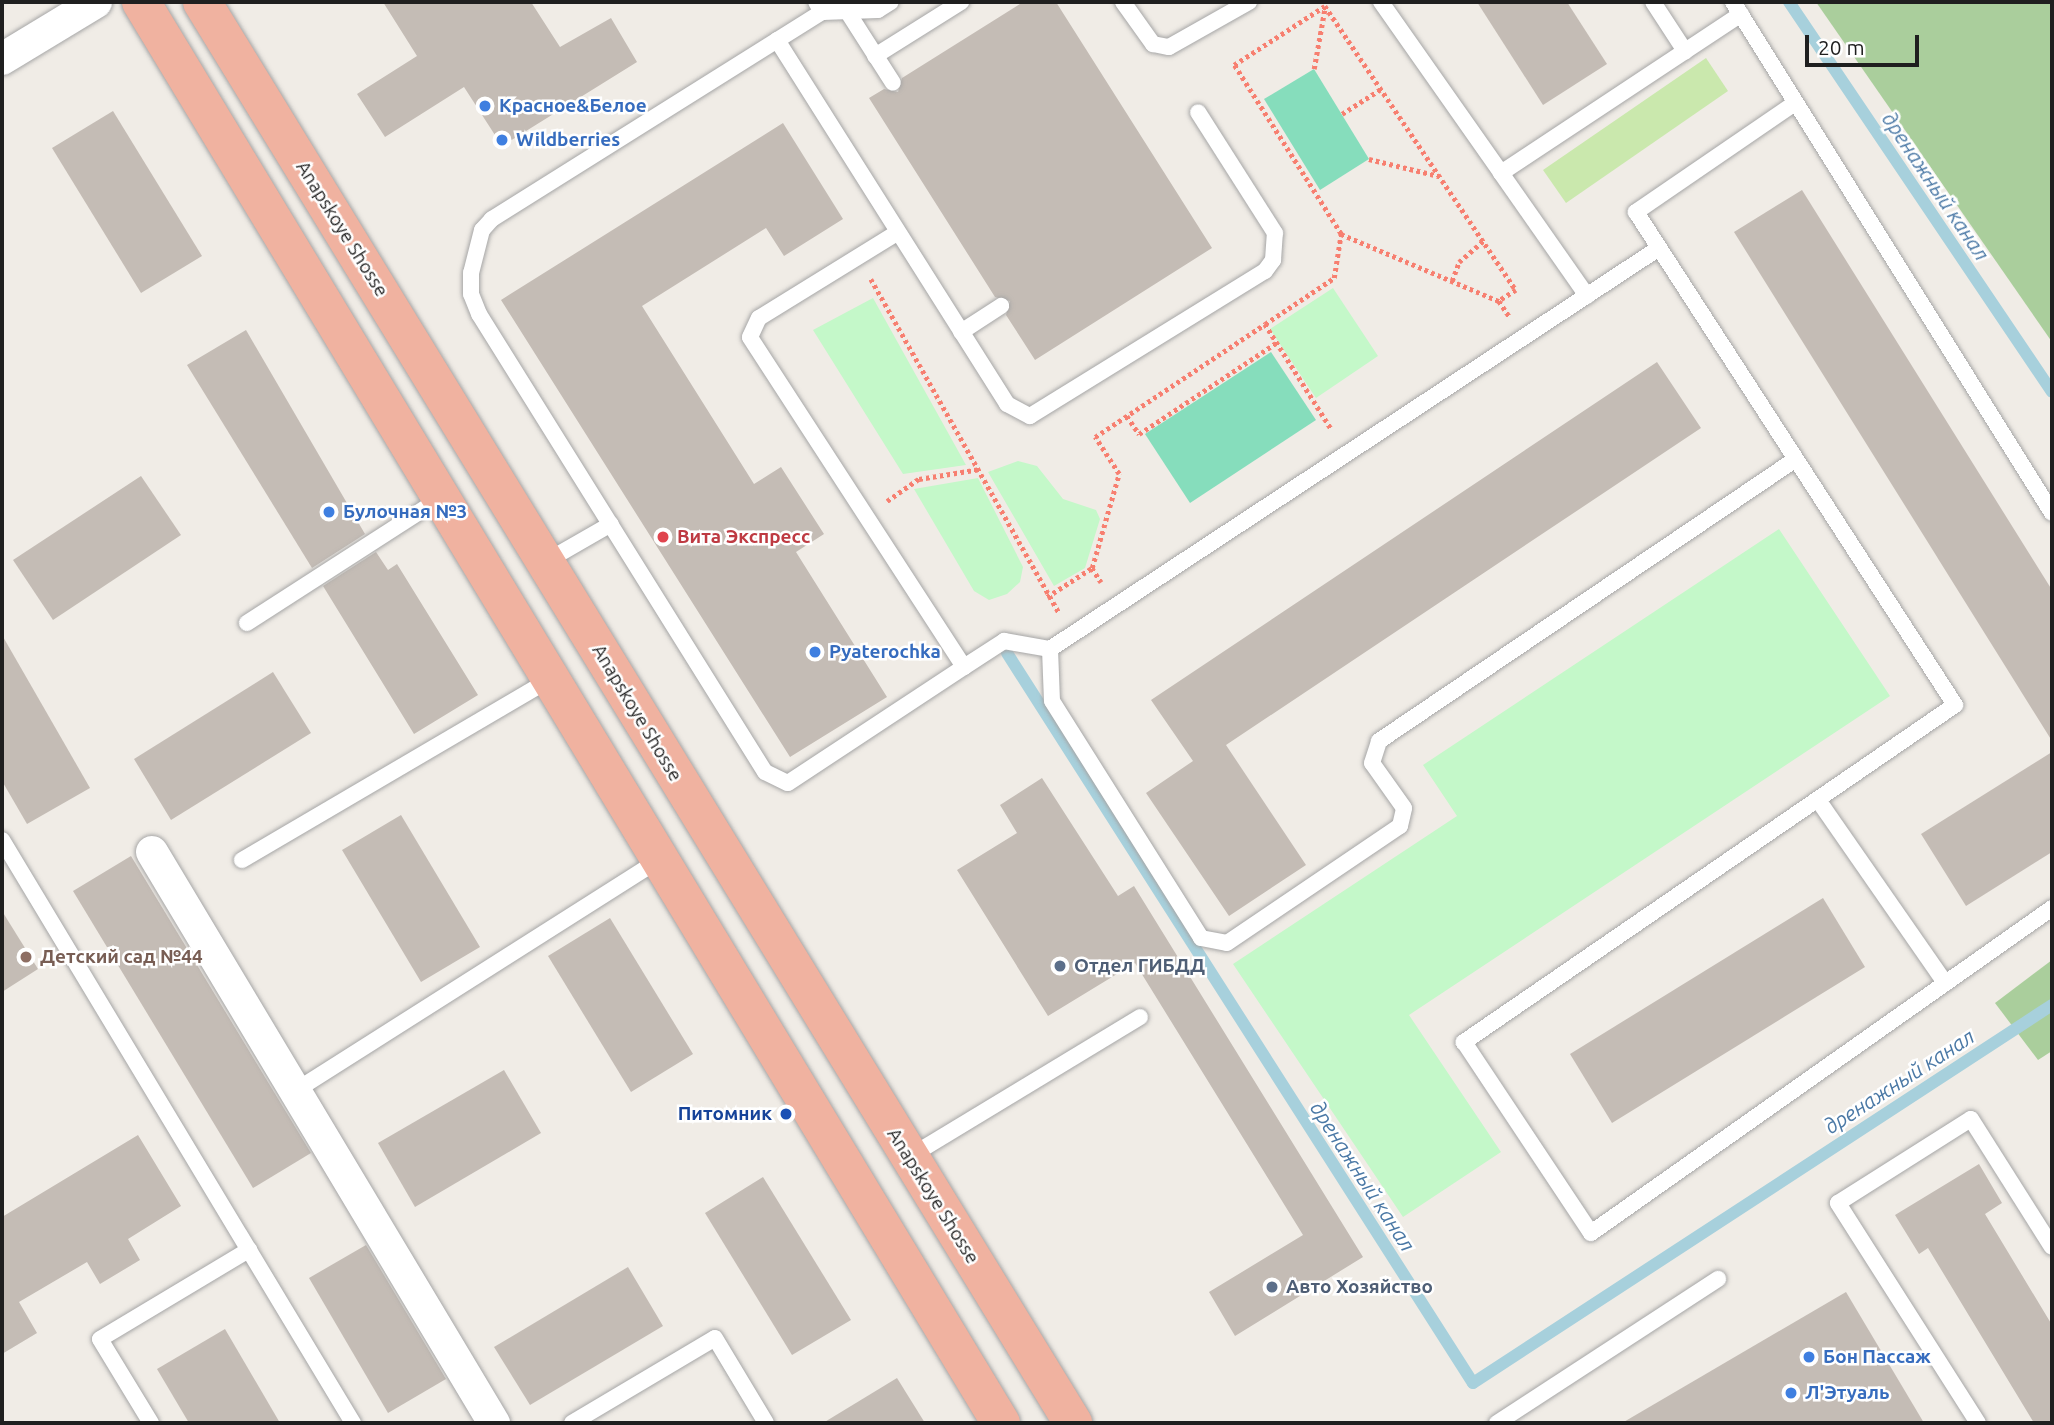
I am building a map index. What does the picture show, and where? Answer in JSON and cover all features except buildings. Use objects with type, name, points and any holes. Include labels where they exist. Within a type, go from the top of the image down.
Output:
[{"type":"highway","points":[[141,2],[1001,1423]]},
{"type":"highway","name":"Anapskoye Shosse","points":[[202,2],[1073,1423]]},
{"type":"street","points":[[2,58],[96,2]]},
{"type":"street","points":[[152,852],[494,1423]]},
{"type":"lane","points":[[891,2],[878,10],[847,11],[819,7],[777,40],[492,219],[476,246],[471,294],[480,314],[765,772],[775,779],[797,781],[1004,641],[1050,649],[1659,248]]},
{"type":"lane","points":[[875,55],[961,2]]},
{"type":"lane","points":[[1123,2],[1153,44],[1169,47],[1250,2]]},
{"type":"lane","points":[[1381,2],[1587,296]]},
{"type":"lane","points":[[1653,2],[1685,51]]},
{"type":"lane","points":[[1501,173],[1685,51],[1737,8],[2052,513]]},
{"type":"lane","points":[[847,11],[893,83]]},
{"type":"lane","points":[[777,40],[1007,404],[1030,416],[1265,271],[1278,249],[1275,233],[1198,112]]},
{"type":"lane","points":[[1795,103],[1636,212],[1955,705],[1464,1042],[1591,1233],[2052,908]]},
{"type":"lane","points":[[898,232],[759,318],[750,337],[964,667]]},
{"type":"lane","points":[[961,332],[1001,306]]},
{"type":"lane","points":[[1050,649],[1052,701],[1201,938],[1227,943],[1400,826],[1404,808],[1372,763],[1379,741],[1796,460]]},
{"type":"lane","points":[[247,623],[441,498]]},
{"type":"lane","points":[[545,562],[611,524]]},
{"type":"lane","points":[[242,860],[551,679]]},
{"type":"lane","points":[[1818,800],[1945,983]]},
{"type":"lane","points":[[2,840],[353,1423]]},
{"type":"lane","points":[[295,1091],[660,859]]},
{"type":"lane","points":[[909,1157],[1140,1017]]},
{"type":"lane","points":[[1978,1423],[1838,1203],[1971,1119],[2052,1247]]},
{"type":"lane","points":[[151,1423],[100,1339],[249,1250]]},
{"type":"lane","points":[[1497,1423],[1718,1279]]},
{"type":"lane","points":[[572,1423],[715,1338],[766,1423]]},
{"type":"path","points":[[1314,69],[1325,6]]},
{"type":"path","points":[[1325,6],[1516,290],[1499,301]]},
{"type":"path","points":[[1325,6],[1234,65],[1341,234],[1499,301],[1524,338]]},
{"type":"path","points":[[1342,114],[1381,89]]},
{"type":"path","points":[[1369,159],[1439,176]]},
{"type":"path","points":[[1047,597],[1091,568],[1119,474],[1096,437],[1334,278],[1341,234]]},
{"type":"path","points":[[1452,281],[1459,262],[1483,241]]},
{"type":"path","points":[[858,257],[980,469],[1047,597],[1074,634]]},
{"type":"path","points":[[1265,324],[1347,454]]},
{"type":"path","points":[[1127,416],[1139,434],[1276,343]]},
{"type":"path","points":[[864,516],[919,480],[980,469]]},
{"type":"green space","points":[[1816,2],[2052,2],[2052,342]]},
{"type":"green space","points":[[1706,58],[1728,91],[1566,203],[1543,170]]},
{"type":"green space","points":[[1314,69],[1369,159],[1320,190],[1264,99]]},
{"type":"green space","points":[[1333,288],[1378,356],[1316,398],[1270,329]]},
{"type":"green space","points":[[873,298],[966,465],[903,474],[813,330]]},
{"type":"green space","points":[[1271,352],[1316,420],[1190,503],[1145,434]]},
{"type":"green space","points":[[1018,461],[1037,466],[1063,499],[1096,510],[1100,519],[1085,568],[1054,586],[988,472]]},
{"type":"green space","points":[[978,478],[1023,567],[1020,582],[1007,594],[989,600],[974,591],[914,489]]},
{"type":"green space","points":[[1779,529],[1890,696],[1409,1015],[1501,1152],[1403,1217],[1233,964],[1457,816],[1423,765]]},
{"type":"green space","points":[[2052,960],[2052,1051],[2038,1060],[1995,1003]]},
{"type":"waterway","name":"дренажный канал","points":[[1789,2],[2052,392]]},
{"type":"waterway","name":"дренажный канал","points":[[1007,653],[1473,1383],[2052,1005]]},
{"type":"place","name":"Красное&Белое","points":[[485,106]]},
{"type":"place","name":"Wildberries","points":[[502,140]]},
{"type":"place","name":"Булочная №3","points":[[329,512]]},
{"type":"place","name":"Вита Экспресс","points":[[663,537]]},
{"type":"place","name":"Pyaterochka","points":[[815,652]]},
{"type":"place","name":"Детский сад №44","points":[[26,957]]},
{"type":"place","name":"Отдел ГИБДД","points":[[1060,966]]},
{"type":"place","name":"Питомник","points":[[786,1114]]},
{"type":"place","name":"Авто Хозяйство","points":[[1272,1287]]},
{"type":"place","name":"Бон Пассаж","points":[[1809,1357]]},
{"type":"place","name":"Л'Этуаль","points":[[1791,1393]]}]
